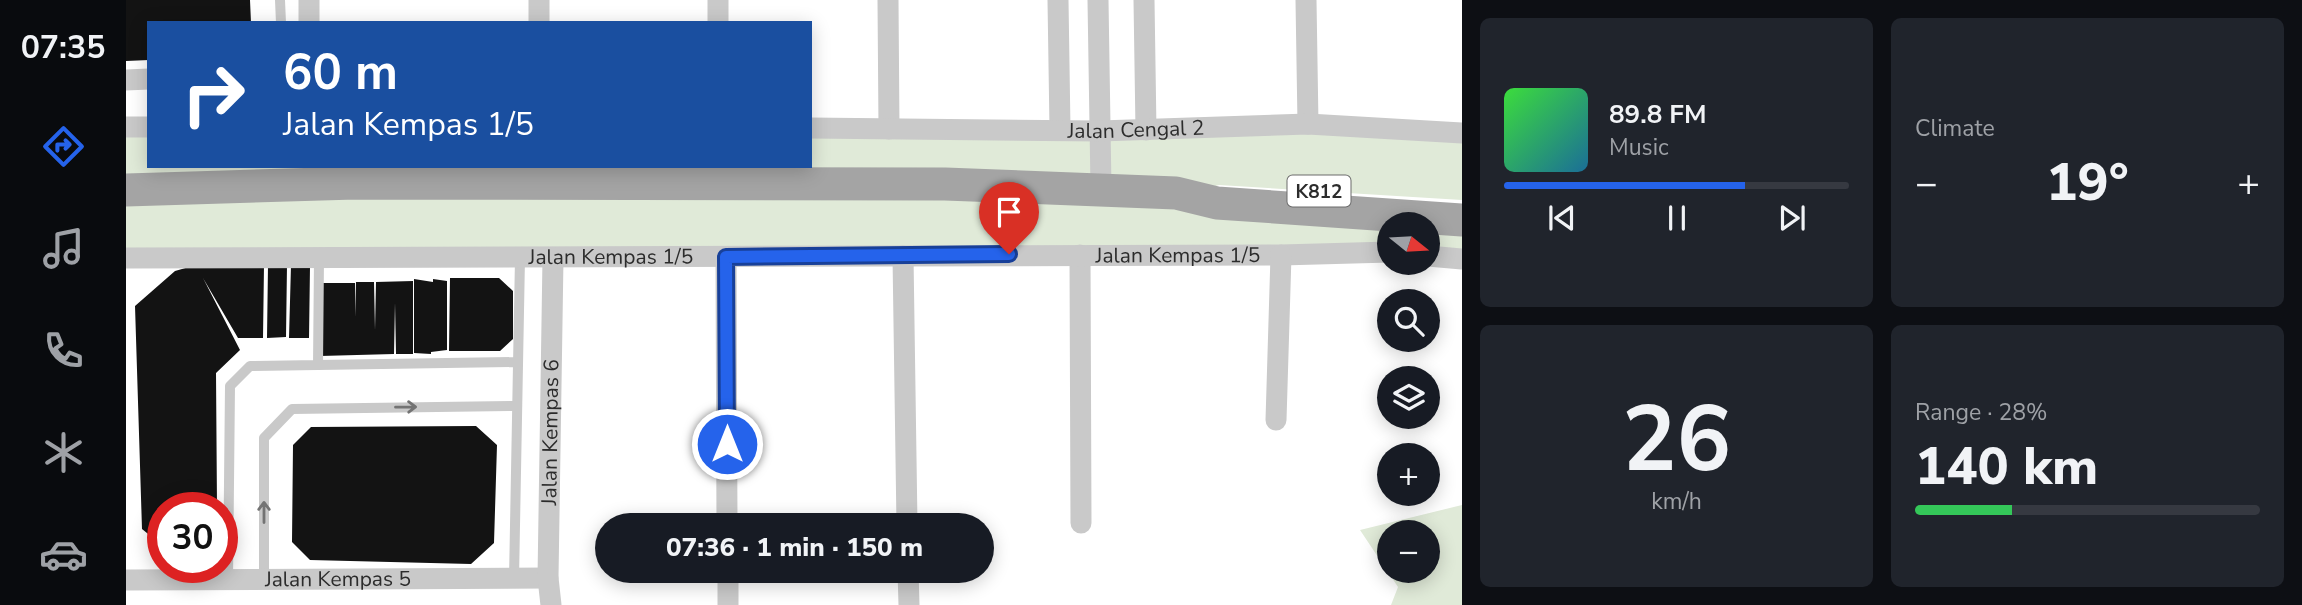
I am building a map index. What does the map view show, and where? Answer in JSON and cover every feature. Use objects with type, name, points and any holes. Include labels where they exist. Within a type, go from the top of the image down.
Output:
[{"type":"main road","name":"K812","points":[[126,190],[355,183],[945,184],[1176,192],[1217,202],[1462,220]]},
{"type":"main road","name":"K812","points":[[1176,192],[1219,185],[1462,200]]},
{"type":"street","points":[[309,0],[309,21]]},
{"type":"street","points":[[539,0],[539,21]]},
{"type":"street","points":[[718,0],[718,21]]},
{"type":"street","points":[[888,0],[890,129]]},
{"type":"street","points":[[1058,0],[1060,129]]},
{"type":"street","points":[[1098,0],[1101,188]]},
{"type":"street","points":[[1144,0],[1146,130]]},
{"type":"street","points":[[1306,0],[1308,124]]},
{"type":"street","points":[[126,80],[147,79]]},
{"type":"street","name":"Jalan Cengal 2","points":[[812,128],[1100,131],[1308,124],[1462,133]]},
{"type":"street","points":[[126,127],[147,127]]},
{"type":"street","name":"Jalan Kempas 1/5","points":[[126,258],[1282,255],[1377,252]]},
{"type":"street","points":[[1080,255],[1081,523]]},
{"type":"street","points":[[1276,420],[1282,255]]},
{"type":"street","points":[[903,256],[907,513]]},
{"type":"street","points":[[726,257],[727,513]]},
{"type":"street","points":[[1440,257],[1462,259]]},
{"type":"street","name":"Jalan Kempas 6","points":[[551,605],[548,578],[553,258]]},
{"type":"street","name":"Jalan Kempas 5","points":[[238,580],[548,578]]},
{"type":"street","name":"Jalan Kempas 5","points":[[126,580],[147,580]]},
{"type":"street","points":[[728,583],[728,605]]},
{"type":"street","points":[[908,583],[908,605]]},
{"type":"lane","points":[[280,0],[281,21]]},
{"type":"lane","points":[[318,365],[319,258]]},
{"type":"lane","points":[[514,579],[520,258]]},
{"type":"lane","points":[[229,492],[230,386],[250,366],[518,362]]},
{"type":"lane","points":[[264,580],[264,438],[292,409],[517,406]]},
{"type":"green space","points":[[126,126],[147,126],[147,168],[812,168],[812,128],[1462,133],[1462,200],[1219,185],[1187,194],[1377,212],[1377,252],[126,260]]},
{"type":"green space","points":[[1440,218],[1462,220],[1462,259],[1440,257]]},
{"type":"green space","points":[[1462,505],[1462,605],[1391,605],[1398,587],[1395,583],[1440,583],[1440,520],[1401,520]]},
{"type":"green space","points":[[1377,526],[1377,556],[1360,530]]},
{"type":"building","points":[[126,0],[250,0],[251,21],[147,21],[147,60],[126,61]]},
{"type":"building","points":[[196,265],[264,265],[263,338],[238,338],[203,278],[240,350],[216,373],[217,492],[147,492],[147,533],[142,529],[135,306],[175,271]]},
{"type":"building","points":[[268,265],[287,265],[286,337],[267,338]]},
{"type":"building","points":[[291,265],[310,266],[309,338],[289,338]]},
{"type":"building","points":[[450,278],[499,278],[513,291],[513,339],[500,351],[449,351]]},
{"type":"building","points":[[414,279],[447,281],[447,350],[431,354],[414,353]]},
{"type":"building","points":[[413,281],[413,354],[396,354],[395,303],[394,354],[320,356],[321,283],[355,283],[355,317],[356,282],[374,282],[375,330],[376,282]]},
{"type":"building","points":[[476,426],[497,445],[494,543],[471,564],[310,560],[292,542],[293,445],[311,427]]},
{"type":"route","points":[[727,444],[726,257],[1009,254]]}]
